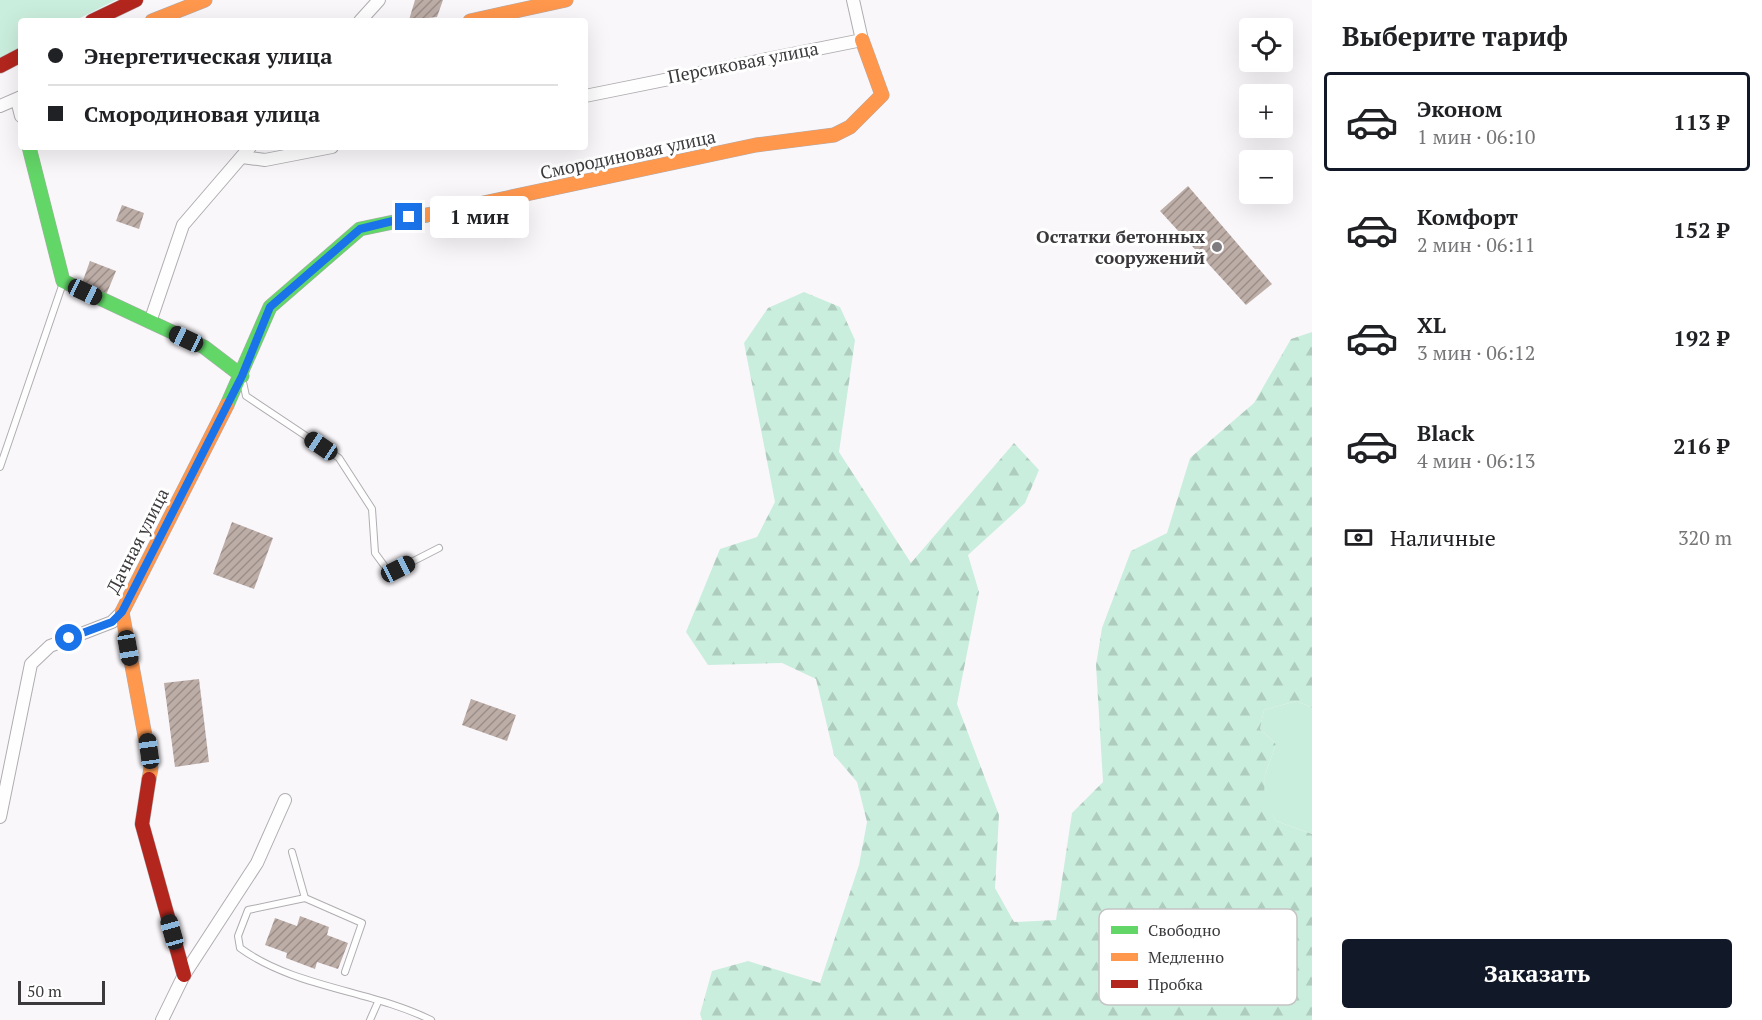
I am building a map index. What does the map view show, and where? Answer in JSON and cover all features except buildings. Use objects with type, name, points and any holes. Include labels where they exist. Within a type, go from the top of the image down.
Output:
[{"type":"street","points":[[98,18],[136,0]]},
{"type":"street","points":[[160,18],[205,0]]},
{"type":"street","points":[[363,18],[379,0]]},
{"type":"street","points":[[484,18],[566,0]]},
{"type":"street","points":[[853,0],[862,40]]},
{"type":"street","name":"Персиковая улица","points":[[588,95],[862,40]]},
{"type":"street","name":"Смородиновая улица","points":[[242,376],[270,307],[360,229],[756,145],[834,135],[850,127],[882,95],[862,40]]},
{"type":"street","points":[[0,66],[18,57]]},
{"type":"street","points":[[0,106],[18,98]]},
{"type":"street","points":[[30,150],[63,281],[204,347],[242,376]]},
{"type":"street","points":[[150,322],[183,225],[246,152],[266,160],[317,150]]},
{"type":"street","name":"Дачная улица","points":[[184,975],[142,824],[151,768],[147,734],[122,612],[242,376]]},
{"type":"street","points":[[0,817],[32,664],[50,646],[112,622],[122,612]]},
{"type":"street","points":[[162,1020],[184,975],[256,862],[285,800]]},
{"type":"lane","points":[[0,467],[63,281]]},
{"type":"lane","points":[[242,376],[246,396],[339,458],[372,509],[375,553],[386,568],[398,569],[439,548]]},
{"type":"lane","points":[[292,852],[305,898]]},
{"type":"lane","points":[[345,972],[362,923],[305,898],[248,910],[238,936],[240,948],[254,958],[430,1020]]},
{"type":"lane","points":[[370,1020],[378,1002]]},
{"type":"green space","points":[[0,0],[116,0],[80,18],[18,18],[18,49],[0,58]]},
{"type":"green space","points":[[804,292],[840,307],[855,340],[839,452],[911,563],[1014,443],[1039,470],[1025,503],[968,555],[979,592],[957,704],[999,815],[995,888],[1014,922],[1056,920],[1072,813],[1103,782],[1096,665],[1102,628],[1131,551],[1167,533],[1190,458],[1254,403],[1291,339],[1312,332],[1312,708],[1297,701],[1264,710],[1260,729],[1276,744],[1265,775],[1264,795],[1276,821],[1312,834],[1312,1020],[702,1020],[700,1014],[712,971],[748,961],[820,983],[859,865],[867,822],[857,782],[834,755],[816,679],[782,663],[708,665],[686,632],[720,549],[757,537],[775,502],[744,343],[768,308]]},
{"type":"green space","points":[[1297,701],[1312,708],[1312,834],[1276,821],[1263,795],[1265,775],[1276,744],[1260,729],[1264,710]]},
{"type":"traffic: fast","points":[[30,150],[63,281],[204,347],[242,376]]},
{"type":"traffic: fast","points":[[227,405],[270,307],[360,229],[427,215]]},
{"type":"traffic: slow","points":[[160,18],[205,0]]},
{"type":"traffic: slow","points":[[484,18],[566,0]]},
{"type":"traffic: slow","points":[[427,215],[756,145],[834,135],[850,127],[882,95],[862,40]]},
{"type":"traffic: slow","points":[[149,779],[151,768],[122,612],[227,405]]},
{"type":"traffic: jam","points":[[98,18],[136,0]]},
{"type":"traffic: jam","points":[[0,66],[18,57]]},
{"type":"traffic: jam","points":[[149,779],[142,824],[184,975]]},
{"type":"place","name":"Остатки бетонных сооружений","points":[[1217,247]]},
{"type":"route","points":[[69,638],[112,622],[122,612],[242,376],[270,307],[360,229],[409,217]]}]
